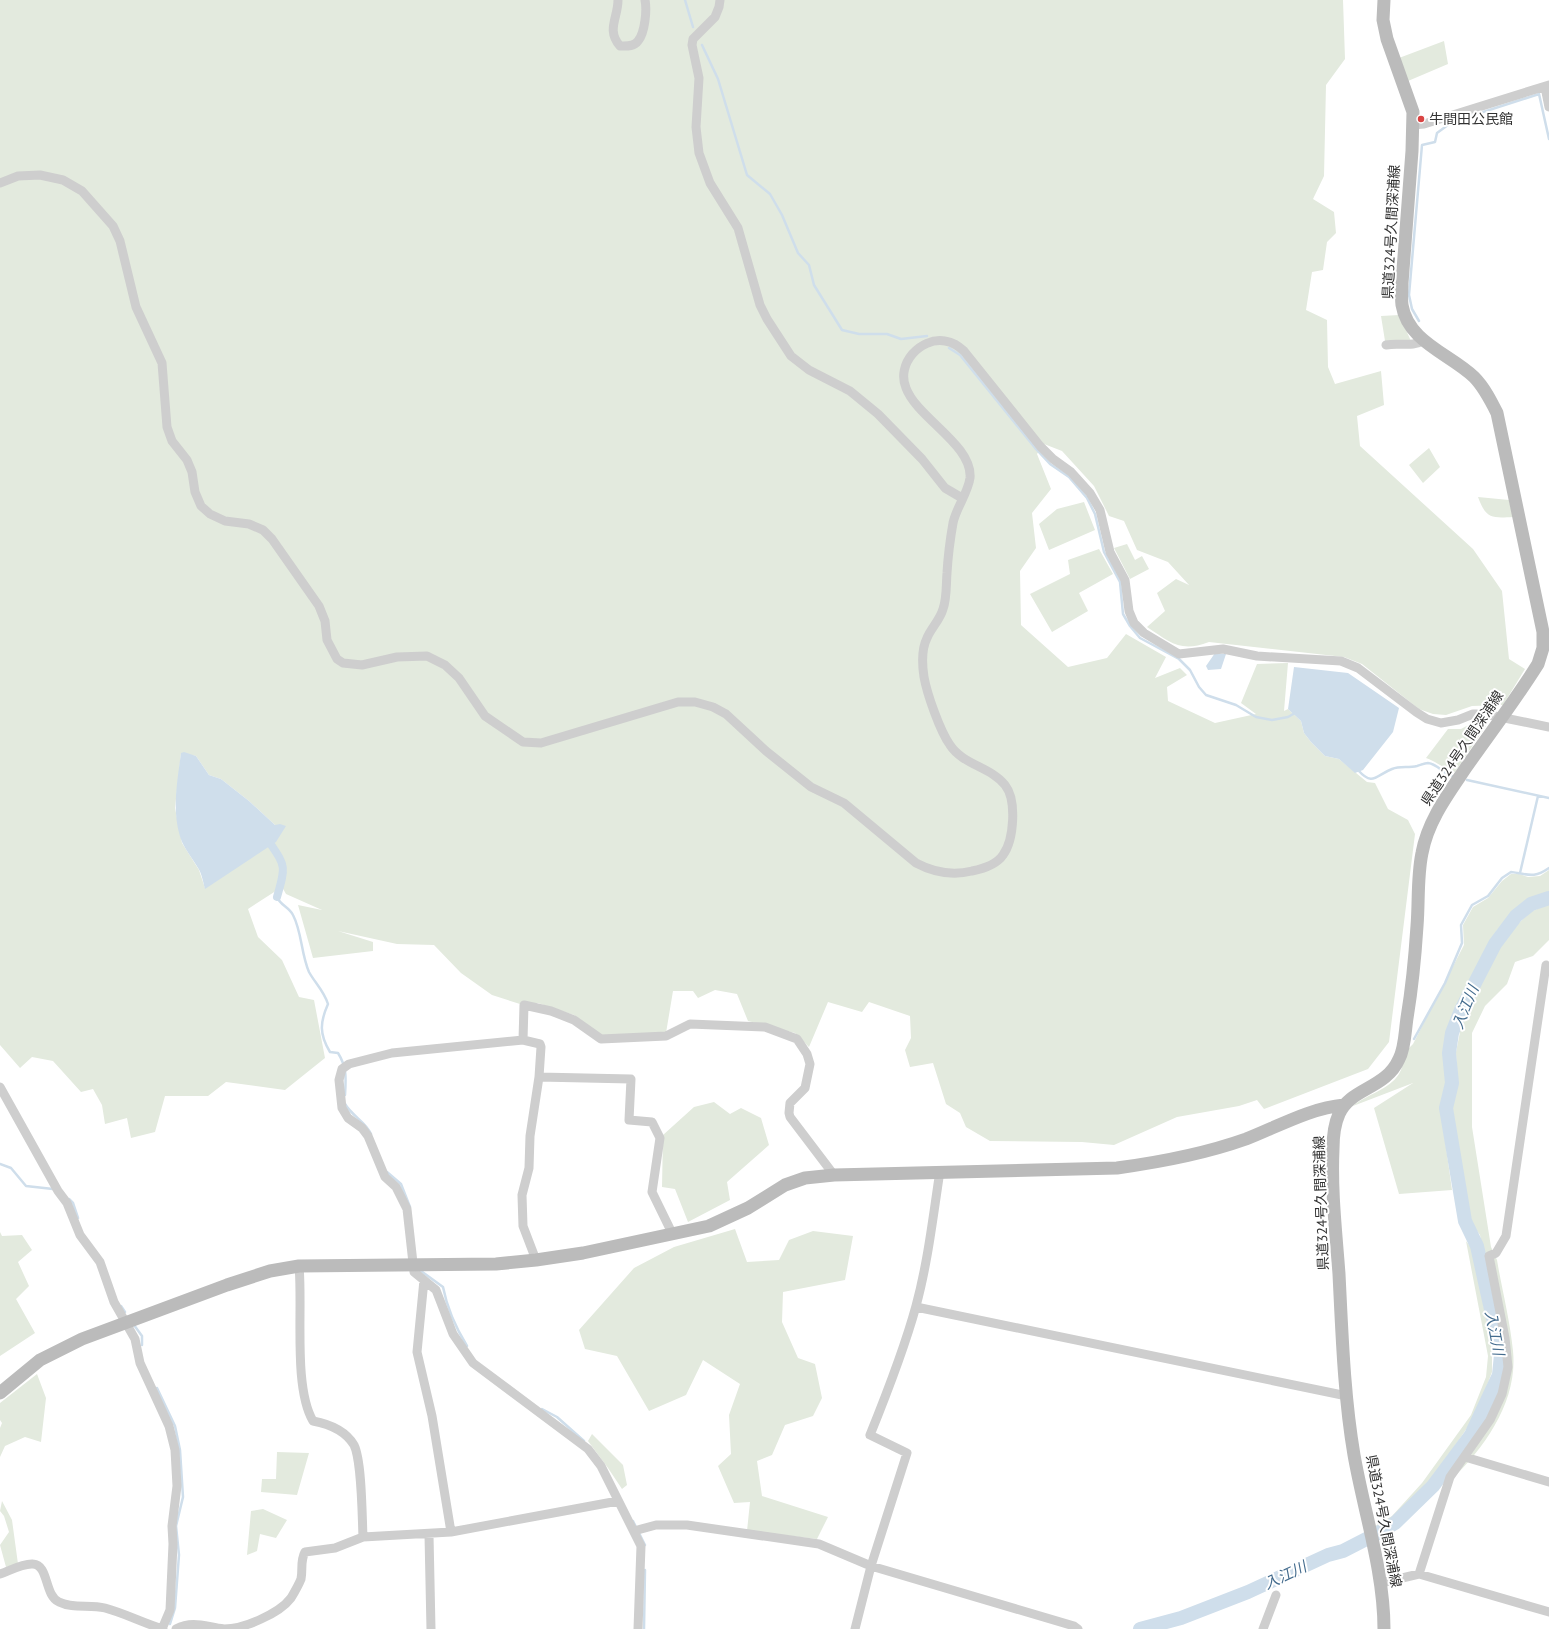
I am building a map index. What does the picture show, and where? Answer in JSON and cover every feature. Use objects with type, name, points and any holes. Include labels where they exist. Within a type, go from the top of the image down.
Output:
[{"type":"main road","name":"県道324号久間深浦線","points":[[1384,0],[1383,20],[1387,39],[1409,95],[1413,112],[1402,283],[1402,305],[1407,320],[1424,340],[1474,378],[1497,413],[1539,607],[1543,632],[1543,648],[1538,664],[1450,791],[1434,817],[1426,836],[1421,854],[1415,958],[1408,1012],[1399,1060],[1386,1076],[1375,1085],[1350,1099],[1344,1105],[1339,1113],[1334,1129],[1333,1152],[1347,1396],[1351,1437],[1367,1524],[1381,1583],[1384,1608],[1384,1629]]},
{"type":"main road","points":[[0,1393],[40,1360],[82,1339],[227,1285],[270,1272],[299,1266],[496,1264],[536,1260],[673,1235],[709,1226],[748,1208],[785,1185],[805,1178],[834,1175],[940,1171],[1117,1168],[1202,1154],[1245,1139],[1320,1109],[1344,1105]]},
{"type":"street","points":[[618,0],[612,31],[614,39],[620,46],[632,46],[638,41],[643,30],[645,0]]},
{"type":"street","points":[[720,0],[715,17],[693,39],[692,45],[699,78],[696,127],[699,153],[710,183],[738,228],[763,312],[791,356],[809,370],[850,391],[878,414],[916,453],[945,488],[962,498]]},
{"type":"street","points":[[1413,125],[1424,124],[1547,86],[1549,107]]},
{"type":"street","points":[[0,183],[18,176],[40,175],[62,180],[82,191],[113,226],[120,241],[136,307],[162,363],[167,427],[172,440],[187,460],[192,472],[195,492],[201,506],[210,514],[225,521],[249,524],[263,530],[272,539],[319,606],[325,621],[327,640],[337,659],[343,663],[362,665],[397,657],[427,656],[445,665],[459,678],[485,716],[523,742],[541,743],[678,702],[696,702],[713,707],[726,714],[766,751],[811,787],[844,803],[916,863],[927,869],[944,873],[963,874],[998,861],[1004,854],[1010,842],[1012,802],[1006,785],[997,777],[968,762],[950,747],[944,736],[924,679],[923,650],[927,637],[943,610],[946,600],[949,544],[954,519],[970,479],[964,456],[912,399],[905,387],[903,375],[906,364],[912,354],[923,346],[934,342],[943,341],[954,344],[964,351],[1040,446],[1053,459],[1071,472],[1090,493],[1100,510],[1110,552],[1125,580],[1129,611],[1134,623],[1144,633],[1179,654],[1223,649],[1257,656],[1341,661],[1358,668],[1427,719],[1441,723],[1458,720],[1473,714],[1485,714],[1549,727]]},
{"type":"street","points":[[1386,345],[1408,346],[1418,344],[1424,340]]},
{"type":"street","points":[[1418,1574],[1450,1477],[1490,1420],[1502,1394],[1508,1367],[1505,1338],[1489,1256],[1496,1253],[1506,1236],[1546,965]]},
{"type":"street","points":[[523,1040],[524,1005],[551,1011],[574,1020],[601,1039],[666,1036],[690,1024],[765,1027],[798,1039],[807,1054],[810,1064],[805,1088],[790,1103],[790,1117],[834,1175]]},
{"type":"street","points":[[536,1260],[523,1226],[522,1195],[529,1168],[530,1136],[539,1077],[540,1044],[523,1040],[392,1053],[346,1066],[339,1080],[342,1108],[348,1118],[362,1128],[368,1136],[385,1178],[396,1187],[407,1209],[412,1265],[414,1272],[436,1290],[453,1334],[473,1363],[588,1449],[601,1466],[618,1501],[639,1530],[641,1546],[638,1629]]},
{"type":"street","points":[[539,1077],[631,1079],[629,1120],[652,1122],[660,1138],[652,1192],[673,1235]]},
{"type":"street","points":[[0,1087],[58,1191],[67,1203],[80,1235],[100,1262],[114,1302],[135,1339],[140,1363],[169,1426],[175,1450],[177,1486],[172,1526],[173,1544],[170,1610],[162,1629],[106,1608],[94,1606],[70,1606],[58,1602],[50,1593],[44,1572],[39,1566],[32,1564],[0,1574]]},
{"type":"street","points":[[855,1629],[871,1566],[907,1453],[870,1435],[894,1375],[916,1307],[928,1256],[940,1171]]},
{"type":"street","points":[[299,1266],[301,1292],[301,1370],[306,1410],[313,1421],[327,1424],[340,1431],[354,1445],[358,1460],[363,1537]]},
{"type":"street","points":[[424,1280],[417,1352],[432,1416],[451,1532]]},
{"type":"street","points":[[916,1307],[1347,1396]]},
{"type":"street","points":[[1465,1457],[1549,1482]]},
{"type":"street","points":[[176,1629],[192,1623],[224,1629],[238,1629],[276,1612],[291,1598],[301,1578],[302,1559],[305,1552],[335,1548],[363,1537],[451,1532],[618,1501]]},
{"type":"street","points":[[639,1530],[656,1525],[687,1525],[807,1541],[818,1544],[871,1566],[1074,1626],[1078,1629]]},
{"type":"street","points":[[429,1534],[431,1629]]},
{"type":"street","points":[[1381,1583],[1418,1574],[1549,1612]]},
{"type":"street","points":[[1263,1629],[1276,1595]]},
{"type":"shaded area","points":[[0,0],[1343,0],[1345,59],[1326,85],[1324,176],[1313,199],[1334,212],[1336,233],[1327,242],[1323,270],[1312,272],[1306,310],[1327,320],[1328,367],[1335,384],[1381,371],[1384,405],[1357,416],[1360,446],[1473,549],[1502,591],[1509,659],[1525,669],[1503,705],[1472,706],[1446,715],[1433,714],[1419,709],[1362,664],[1344,657],[1209,642],[1199,645],[1183,646],[1169,641],[1147,627],[1165,611],[1157,593],[1176,579],[1189,585],[1168,562],[1137,550],[1124,521],[1109,516],[1094,486],[1062,451],[1044,444],[1037,454],[1051,489],[1032,513],[1036,548],[1020,571],[1021,625],[1068,667],[1107,658],[1126,634],[1166,657],[1155,678],[1180,668],[1187,675],[1167,687],[1168,701],[1215,723],[1256,714],[1241,703],[1257,664],[1288,663],[1284,711],[1288,709],[1301,721],[1304,733],[1325,756],[1339,759],[1367,782],[1375,783],[1388,809],[1408,820],[1415,834],[1389,1042],[1368,1069],[1264,1109],[1257,1100],[1239,1106],[1177,1117],[1114,1145],[1082,1142],[990,1141],[966,1127],[960,1113],[946,1104],[933,1063],[910,1067],[905,1050],[911,1038],[910,1016],[869,1002],[862,1012],[828,1002],[809,1047],[795,1033],[748,1021],[737,994],[715,990],[698,998],[693,991],[673,991],[666,1033],[602,1036],[574,1015],[538,1003],[520,1004],[492,995],[461,973],[434,945],[397,944],[338,931],[373,942],[373,951],[313,958],[298,905],[322,910],[286,894],[282,887],[248,909],[258,937],[282,960],[299,997],[314,1000],[325,1058],[285,1090],[226,1082],[208,1096],[165,1096],[155,1132],[131,1138],[127,1118],[105,1124],[102,1105],[93,1089],[81,1092],[53,1061],[32,1057],[20,1068],[0,1045]],"holes":[[[181,753],[196,756],[209,775],[221,779],[249,801],[275,825],[205,888],[199,870],[182,843],[175,808]]]},
{"type":"shaded area","points":[[1444,41],[1448,64],[1408,81],[1399,58]]},
{"type":"shaded area","points":[[1399,315],[1411,341],[1385,341],[1381,316]]},
{"type":"shaded area","points":[[1429,448],[1440,467],[1423,483],[1409,465]]},
{"type":"shaded area","points":[[1478,497],[1509,500],[1513,517],[1491,516],[1484,510]]},
{"type":"shaded area","points":[[1084,502],[1095,530],[1049,550],[1039,524],[1057,509]]},
{"type":"shaded area","points":[[1127,544],[1135,560],[1142,556],[1149,569],[1130,579],[1114,548]]},
{"type":"shaded area","points":[[1099,549],[1113,574],[1079,593],[1088,611],[1052,632],[1030,594],[1070,574],[1068,560]]},
{"type":"shaded area","points":[[1476,721],[1486,726],[1455,772],[1426,758],[1448,729],[1461,729]]},
{"type":"shaded area","points":[[1549,870],[1549,894],[1525,904],[1497,930],[1445,1037],[1448,1070],[1442,1102],[1444,1133],[1452,1190],[1399,1194],[1374,1108],[1413,1083],[1353,1106],[1390,1084],[1399,1074],[1407,1051],[1413,1044],[1464,945],[1463,925],[1473,907],[1488,898],[1502,881],[1511,874],[1519,874],[1528,877],[1540,876]]},
{"type":"shaded area","points":[[1549,904],[1549,940],[1533,956],[1515,962],[1507,984],[1485,1006],[1472,1033],[1472,1127],[1491,1247],[1497,1260],[1510,1328],[1513,1351],[1513,1369],[1505,1404],[1497,1421],[1477,1452],[1452,1479],[1484,1421],[1501,1377],[1503,1355],[1480,1235],[1467,1217],[1452,1136],[1450,1100],[1457,1086],[1456,1052],[1461,1027],[1472,999],[1502,940],[1530,912]]},
{"type":"shaded area","points":[[714,1102],[730,1114],[741,1108],[761,1118],[769,1145],[727,1182],[730,1200],[688,1222],[675,1189],[662,1187],[663,1135],[694,1107]]},
{"type":"shaded area","points":[[735,1229],[747,1262],[779,1260],[789,1240],[813,1231],[853,1236],[845,1280],[783,1292],[782,1322],[798,1358],[815,1364],[822,1398],[813,1416],[785,1425],[772,1455],[757,1461],[762,1496],[828,1517],[817,1539],[747,1531],[750,1502],[734,1503],[718,1466],[731,1454],[729,1415],[740,1384],[703,1360],[686,1395],[649,1411],[617,1356],[585,1349],[579,1330],[634,1268],[674,1247]]},
{"type":"shaded area","points":[[0,1232],[2,1236],[22,1235],[32,1250],[18,1262],[29,1286],[16,1299],[35,1333],[0,1356]]},
{"type":"shaded area","points":[[1466,1241],[1473,1250],[1492,1350],[1492,1372],[1476,1415],[1430,1482],[1394,1520],[1373,1527],[1392,1516],[1422,1483],[1471,1415],[1486,1377],[1488,1356]]},
{"type":"shaded area","points":[[37,1374],[46,1398],[41,1442],[25,1437],[5,1446],[0,1457],[0,1428],[2,1423],[0,1420],[0,1403]]},
{"type":"shaded area","points":[[592,1434],[623,1465],[627,1485],[622,1489],[588,1441]]},
{"type":"shaded area","points":[[277,1452],[309,1453],[297,1495],[261,1492],[262,1479],[276,1479]]},
{"type":"shaded area","points":[[2,1501],[12,1520],[18,1564],[6,1567],[0,1545],[9,1532],[4,1516],[0,1511]]},
{"type":"shaded area","points":[[263,1509],[287,1520],[276,1538],[260,1534],[257,1551],[247,1555],[251,1511]]},
{"type":"water","points":[[1215,653],[1226,654],[1221,669],[1208,670],[1206,666]]},
{"type":"water","points":[[1294,667],[1348,673],[1399,708],[1393,732],[1363,770],[1355,773],[1339,759],[1325,756],[1304,733],[1301,721],[1288,709]]},
{"type":"water","points":[[184,752],[196,756],[209,775],[221,779],[249,801],[275,825],[280,824],[286,826],[276,842],[205,889],[199,870],[182,842],[177,820],[177,787],[181,753]]},
{"type":"waterway","points":[[685,0],[693,27]]},
{"type":"waterway","points":[[702,45],[718,79],[747,175],[770,194],[782,215],[798,253],[809,265],[814,285],[842,330],[859,334],[887,334],[901,339],[927,336]]},
{"type":"waterway","points":[[1419,321],[1412,309],[1409,295],[1422,145],[1435,142],[1437,133],[1452,122],[1539,94],[1549,139]]},
{"type":"waterway","points":[[949,348],[960,355],[1036,449],[1050,464],[1069,477],[1087,498],[1095,514],[1104,552],[1120,582],[1123,614],[1130,626],[1140,638],[1179,659],[1190,670],[1199,687],[1206,695],[1236,705],[1256,717],[1272,720],[1288,717],[1295,713]]},
{"type":"waterway","points":[[1358,770],[1367,778],[1371,779],[1395,768],[1414,767],[1428,763],[1435,765],[1452,776]]},
{"type":"waterway","points":[[1467,780],[1549,798]]},
{"type":"waterway","points":[[1520,873],[1538,796]]},
{"type":"waterway","points":[[266,837],[282,865],[283,871],[277,897]]},
{"type":"waterway","points":[[1414,1039],[1445,983],[1462,943],[1461,925],[1472,905],[1488,896],[1502,878],[1511,872],[1534,875],[1539,874],[1549,868]]},
{"type":"waterway","points":[[277,897],[293,915],[298,929],[306,965],[328,1004],[323,1017],[322,1034],[326,1046],[330,1052],[338,1053],[343,1063],[346,1078],[345,1095]]},
{"type":"waterway","name":"入江川","points":[[1140,1629],[1181,1618],[1248,1592],[1328,1555],[1343,1551],[1378,1533],[1395,1523],[1433,1486],[1471,1435],[1499,1375],[1501,1355],[1477,1246],[1465,1221],[1446,1108],[1452,1083],[1449,1053],[1452,1033],[1461,1010],[1495,944],[1516,916],[1531,904],[1549,898]]},
{"type":"waterway","points":[[345,1104],[366,1126],[371,1134]]},
{"type":"waterway","points":[[0,1164],[11,1168],[26,1186],[53,1189]]},
{"type":"waterway","points":[[387,1172],[401,1184],[410,1207]]},
{"type":"waterway","points":[[69,1199],[73,1203],[78,1218]]},
{"type":"waterway","points":[[421,1271],[443,1287],[452,1318],[467,1346]]},
{"type":"waterway","points":[[121,1306],[125,1312]]},
{"type":"waterway","points":[[134,1325],[142,1336],[142,1345]]},
{"type":"waterway","points":[[157,1388],[175,1426],[180,1450],[183,1497],[176,1526],[179,1555],[175,1608],[170,1624]]},
{"type":"waterway","points":[[542,1409],[557,1417],[584,1441]]},
{"type":"waterway","points":[[633,1521],[645,1545]]},
{"type":"waterway","points":[[644,1629],[645,1570]]},
{"type":"place","name":"牛間田公民館","points":[[1421,119]]}]
